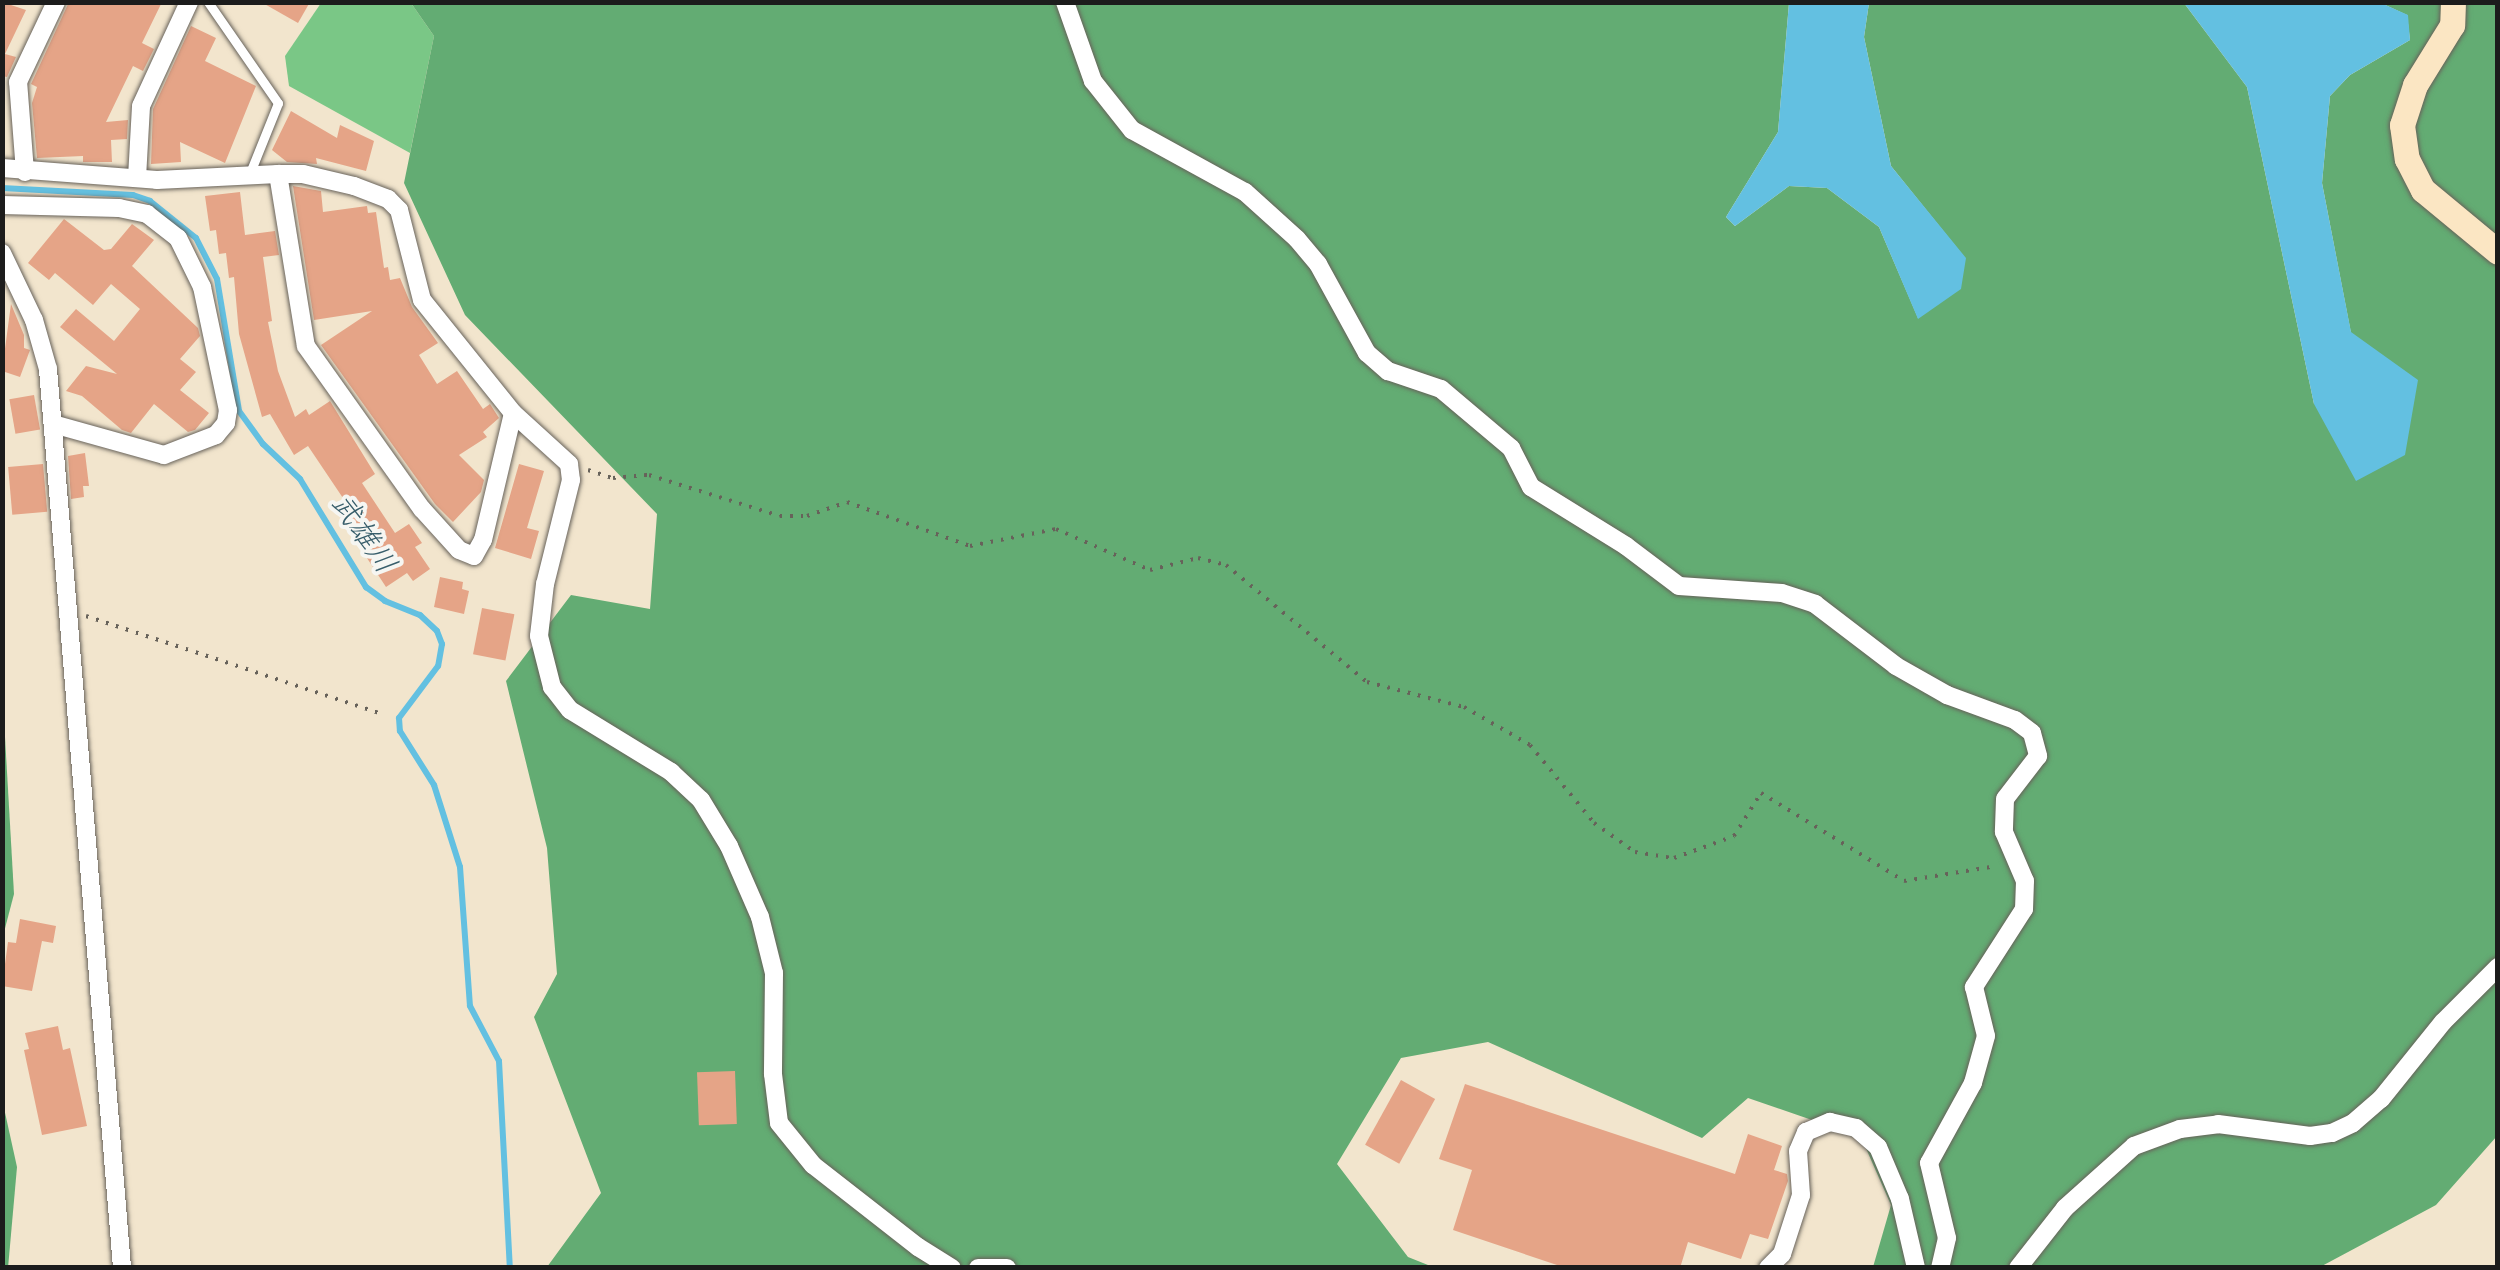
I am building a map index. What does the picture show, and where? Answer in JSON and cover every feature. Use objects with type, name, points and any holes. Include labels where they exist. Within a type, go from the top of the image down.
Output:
[{"type":"street","points":[[25,172],[18,82],[56,2]]},
{"type":"street","points":[[138,178],[141,106],[189,2]]},
{"type":"street","points":[[1065,2],[1093,81],[1132,130],[1245,192],[1318,264],[1367,353],[1388,372],[1441,389],[1511,448],[1530,487],[1626,546],[1678,586],[1782,593],[1814,604],[1896,666],[1946,695],[2015,720],[2032,733],[2038,756],[2005,799],[2004,832],[2026,881],[2024,908],[1974,986],[1986,1036],[1973,1084],[1928,1162],[1947,1238],[1940,1268]]},
{"type":"street","points":[[2453,2],[2452,25],[2415,85],[2402,125],[2407,159],[2424,190],[2498,252]]},
{"type":"street","points":[[2,168],[138,178],[302,174],[354,186],[388,199],[399,210],[422,300],[513,413],[569,464],[570,480],[545,584],[539,636],[552,687],[570,710],[670,772],[700,800],[729,846],[760,917],[774,974],[772,1074],[780,1122],[813,1165],[952,1268]]},
{"type":"street","points":[[278,174],[306,346],[422,509],[459,550],[474,556],[482,540],[513,413]]},
{"type":"street","points":[[2,205],[119,208],[147,214],[178,238],[202,287],[228,410],[226,422],[216,434],[164,455],[53,424]]},
{"type":"street","points":[[2,253],[34,320],[48,369],[122,1268]]},
{"type":"street","points":[[2018,1268],[2065,1208],[2134,1146],[2180,1130],[2218,1124],[2310,1136],[2332,1133],[2353,1123],[2382,1099],[2443,1022],[2498,967]]},
{"type":"street","points":[[1768,1268],[1782,1254],[1801,1195],[1798,1151],[1806,1132],[1830,1122],[1856,1128],[1878,1147],[1900,1199],[1916,1268]]},
{"type":"street","points":[[978,1268],[1007,1268]]},
{"type":"lane","points":[[208,2],[278,103],[249,175]]},
{"type":"path","points":[[569,464],[614,478],[649,475],[780,516],[806,516],[847,502],[970,546],[1056,529],[1150,570],[1198,558],[1226,565],[1367,682],[1464,707],[1530,745],[1594,823],[1635,852],[1674,858],[1734,836],[1761,793],[1904,881],[2005,865],[2026,881]]},
{"type":"path","points":[[67,614],[92,616],[380,713]]},
{"type":"green space","points":[[321,3],[411,3],[434,36],[410,153],[289,86],[285,56]]},
{"type":"green space","points":[[411,3],[1789,3],[1778,132],[1726,217],[1735,226],[1789,186],[1827,188],[1879,227],[1918,318],[1965,258],[1891,166],[1864,37],[1869,3],[2184,3],[2247,87],[2314,404],[2351,333],[2322,183],[2330,96],[2350,75],[2410,40],[2407,15],[2381,3],[2497,3],[2497,1136],[2436,1205],[2320,1267],[1873,1267],[1891,1205],[1861,1137],[1748,1098],[1702,1138],[1488,1042],[1401,1058],[1337,1164],[1408,1257],[1433,1267],[547,1267],[601,1193],[534,1017],[557,974],[547,848],[506,681],[571,595],[650,609],[657,514],[465,315],[404,183],[434,36]]},
{"type":"green space","points":[[3,702],[14,894],[3,936]]},
{"type":"green space","points":[[2,1099],[17,1167],[8,1268],[2,1267]]},
{"type":"water","points":[[1789,3],[1869,3],[1864,37],[1891,166],[1966,258],[1961,289],[1918,319],[1879,227],[1827,188],[1789,186],[1735,226],[1726,217],[1778,132]]},
{"type":"water","points":[[2184,3],[2381,3],[2408,15],[2410,40],[2350,75],[2330,96],[2322,183],[2351,332],[2418,380],[2405,455],[2356,481],[2314,404],[2247,87]]},
{"type":"building","points":[[2,2],[26,10],[5,54],[16,57],[7,77],[2,76]]},
{"type":"building","points":[[69,2],[162,2],[142,43],[154,49],[143,71],[133,66],[106,122],[128,120],[127,139],[111,140],[112,162],[83,162],[83,156],[37,158],[32,103],[37,87],[31,84]]},
{"type":"building","points":[[261,2],[310,2],[298,23]]},
{"type":"building","points":[[191,26],[216,38],[205,61],[256,86],[225,163],[180,142],[181,162],[151,164],[153,109]]},
{"type":"building","points":[[291,111],[337,138],[340,125],[374,141],[366,171],[316,158],[317,164],[287,162],[272,150]]},
{"type":"building","points":[[293,186],[321,191],[323,212],[367,206],[368,213],[376,212],[384,268],[388,267],[390,280],[400,278],[412,307],[438,343],[419,355],[437,384],[457,371],[483,409],[490,404],[499,418],[483,432],[487,437],[459,455],[484,480],[481,492],[453,522],[435,504],[321,345],[372,311],[314,320]]},
{"type":"building","points":[[240,192],[245,235],[275,231],[279,255],[263,257],[272,321],[268,322],[278,371],[295,417],[306,409],[309,415],[330,401],[375,474],[362,483],[395,533],[409,524],[422,543],[415,547],[430,569],[413,581],[407,573],[386,587],[340,517],[351,510],[308,446],[294,455],[270,414],[262,417],[239,334],[234,277],[229,278],[226,253],[219,254],[216,230],[210,231],[205,196]]},
{"type":"building","points":[[64,219],[104,250],[111,249],[132,224],[154,240],[132,266],[198,328],[200,336],[180,359],[196,372],[180,390],[209,413],[195,430],[188,432],[154,404],[131,433],[122,430],[82,396],[66,391],[86,366],[117,374],[60,327],[76,309],[114,341],[140,309],[111,284],[93,305],[55,273],[49,280],[28,263]]},
{"type":"building","points":[[11,304],[24,335],[24,348],[30,350],[20,377],[2,371]]},
{"type":"building","points":[[34,395],[40,429],[15,434],[9,399]]},
{"type":"building","points":[[85,453],[89,486],[83,486],[84,497],[71,499],[68,456]]},
{"type":"building","points":[[43,464],[47,512],[12,515],[8,467]]},
{"type":"building","points":[[519,464],[544,471],[527,528],[539,531],[531,559],[495,548]]},
{"type":"building","points":[[440,577],[463,582],[462,589],[469,591],[464,614],[434,607]]},
{"type":"building","points":[[482,608],[514,614],[505,660],[473,654]]},
{"type":"building","points":[[20,919],[56,926],[53,943],[42,941],[32,991],[2,986],[8,942],[16,943]]},
{"type":"building","points":[[58,1026],[63,1050],[70,1048],[87,1126],[42,1135],[24,1050],[29,1049],[25,1033]]},
{"type":"building","points":[[735,1071],[737,1124],[699,1125],[697,1072]]},
{"type":"building","points":[[1401,1080],[1435,1099],[1399,1164],[1365,1145]]},
{"type":"building","points":[[1465,1084],[1735,1174],[1748,1134],[1782,1146],[1774,1170],[1787,1174],[1788,1181],[1768,1239],[1750,1234],[1741,1259],[1688,1242],[1680,1268],[1566,1268],[1453,1230],[1472,1170],[1439,1159]]},
{"type":"waterway","name":"武雄川","points":[[2,188],[133,195],[150,201],[196,238],[217,279],[239,411],[263,444],[300,479],[366,587],[385,601],[420,615],[437,631],[442,644],[438,666],[399,718],[400,731],[434,785],[460,867],[470,1006],[499,1061],[510,1268]]}]
